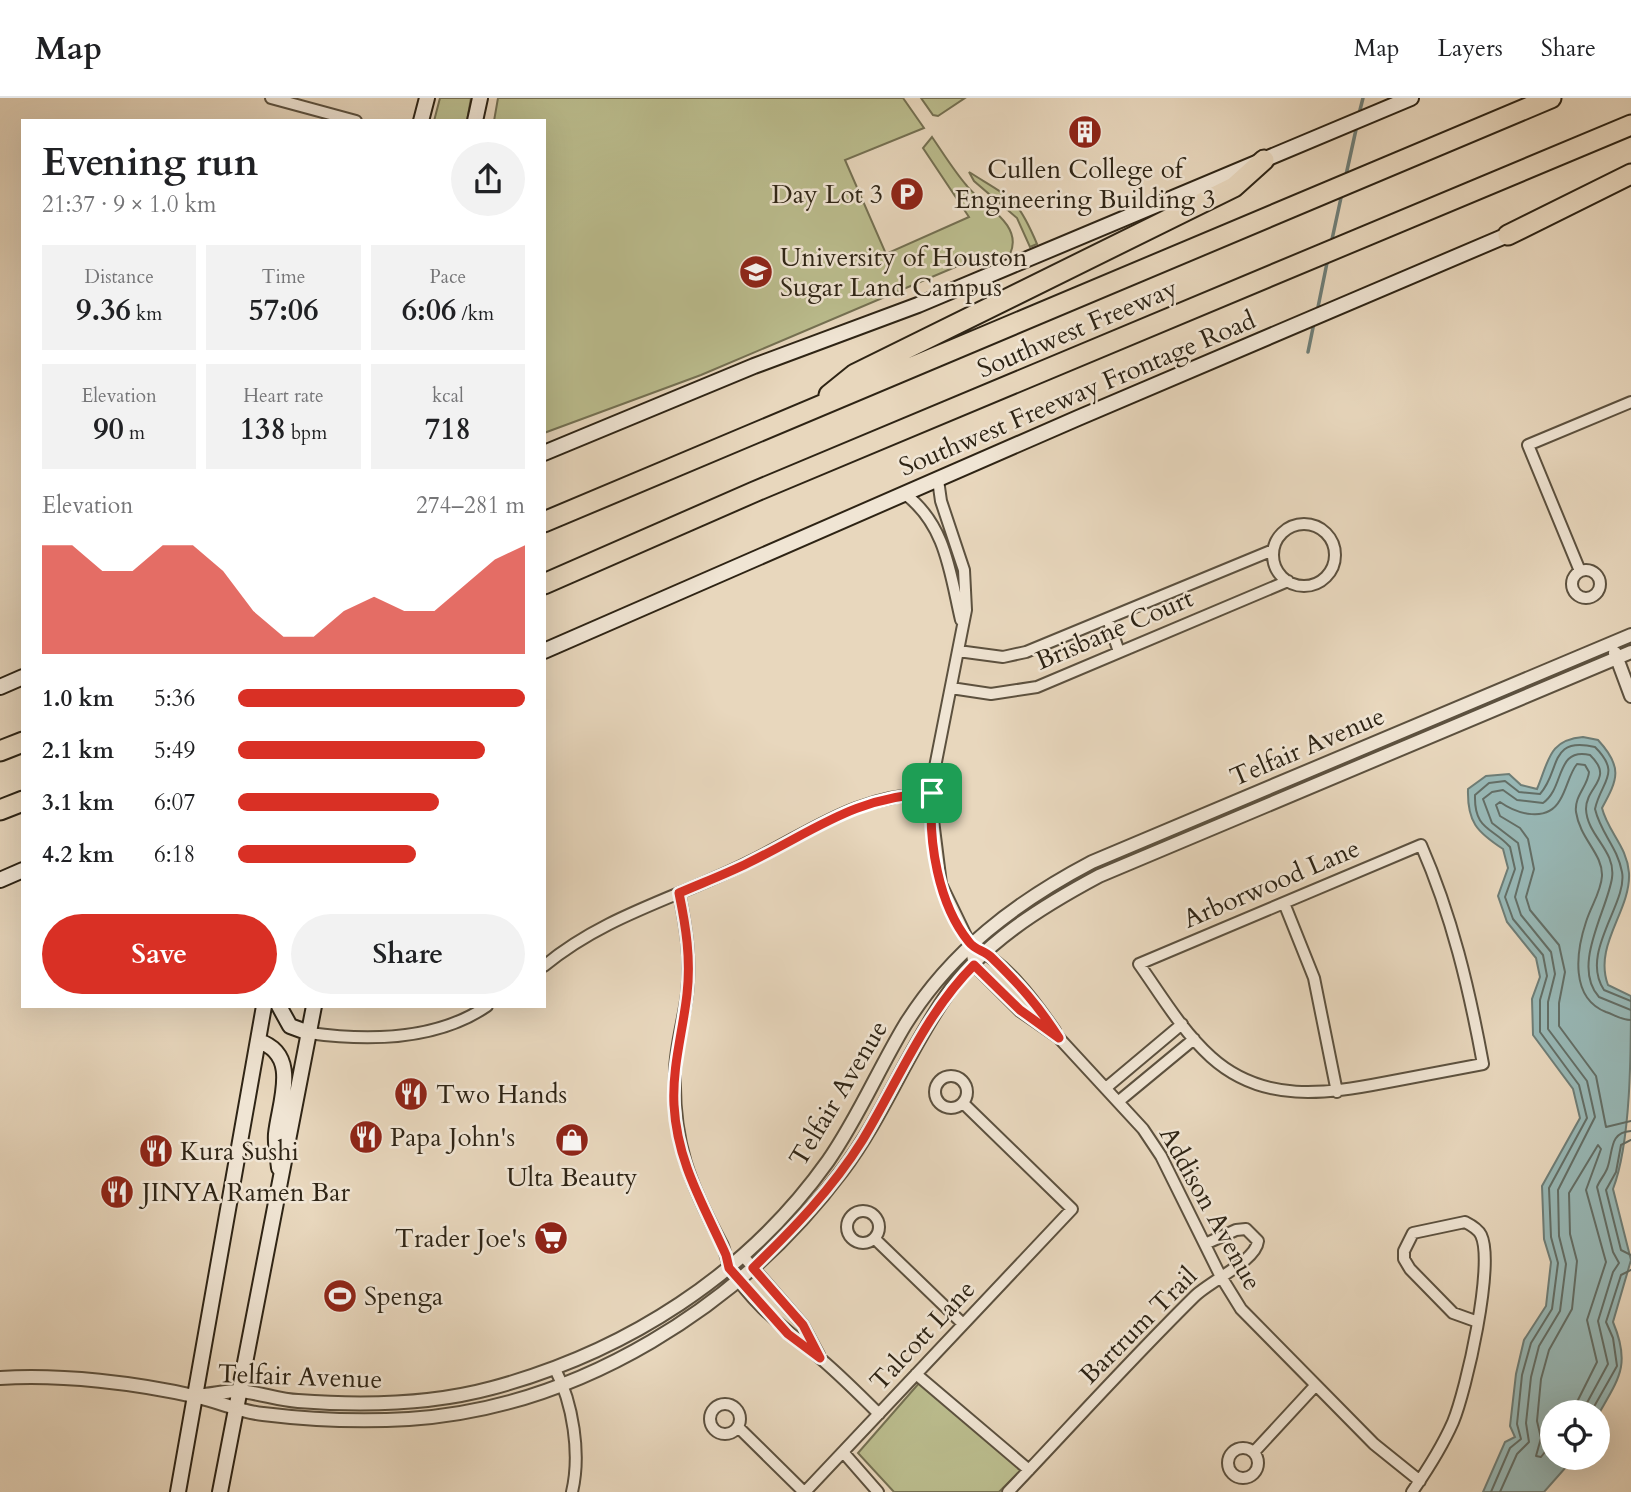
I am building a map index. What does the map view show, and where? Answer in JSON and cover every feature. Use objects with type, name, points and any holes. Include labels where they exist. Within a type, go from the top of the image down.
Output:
[{"type":"highway","name":"Southwest Freeway","points":[[546,521],[1551,98]]},
{"type":"highway","name":"Southwest Freeway","points":[[546,582],[754,492],[1631,125]]},
{"type":"highway","points":[[813,409],[855,374],[1234,187],[1264,160]]},
{"type":"highway","points":[[1508,235],[1631,174]]},
{"type":"highway","points":[[0,751],[21,743]]},
{"type":"highway","points":[[0,810],[21,802]]},
{"type":"main road","points":[[422,119],[427,98]]},
{"type":"main road","points":[[475,119],[480,98]]},
{"type":"main road","points":[[546,452],[754,366],[918,305],[1411,98]]},
{"type":"main road","name":"Southwest Freeway Frontage Road","points":[[546,650],[1631,183]]},
{"type":"main road","points":[[0,687],[21,678]]},
{"type":"main road","points":[[0,880],[21,871]]},
{"type":"main road","points":[[178,1492],[264,1008]]},
{"type":"main road","points":[[280,1008],[290,1026],[309,1033]]},
{"type":"main road","points":[[220,1492],[314,1008]]},
{"type":"main road","points":[[258,1041],[278,1053],[285,1070],[275,1138],[281,1180]]},
{"type":"street","points":[[271,98],[349,119]]},
{"type":"street","points":[[1580,571],[1528,444],[1631,402]]},
{"type":"street","points":[[938,480],[941,501],[964,569],[966,588],[958,651],[932,793],[935,852],[941,884],[970,944],[974,965]]},
{"type":"street","points":[[905,494],[925,509],[935,527],[962,623]]},
{"type":"street","name":"Brisbane Court","points":[[951,688],[991,694],[1037,687],[1288,581],[1303,586],[1322,580],[1334,563],[1333,543],[1320,528],[1300,524],[1283,532],[1273,550],[1014,655],[993,657],[958,651]]},
{"type":"street","points":[[1273,550],[1276,570],[1288,581]]},
{"type":"street","points":[[1108,619],[1119,652]]},
{"type":"street","name":"Telfair Avenue","points":[[196,1396],[239,1391],[285,1401],[332,1404],[404,1403],[457,1396],[555,1369],[642,1328],[729,1268],[788,1211],[828,1161],[906,1025],[931,989],[970,944],[1017,905],[1092,862],[1611,644],[1630,643]]},
{"type":"street","name":"Telfair Avenue","points":[[196,1396],[258,1414],[325,1420],[412,1419],[500,1403],[588,1374],[669,1330],[740,1280],[810,1210],[844,1168],[946,996],[986,953],[1027,918],[1099,876],[1618,658],[1630,643]]},
{"type":"street","points":[[1611,644],[1631,696]]},
{"type":"street","points":[[546,964],[565,948],[615,918],[749,862],[844,811],[898,795],[932,793]]},
{"type":"street","name":"Arborwood Lane","points":[[1182,1024],[1139,964],[1421,845],[1440,889],[1457,941],[1483,1064],[1337,1092]]},
{"type":"street","points":[[679,893],[688,934],[688,972],[675,1070],[674,1105],[689,1177],[726,1255],[729,1268],[788,1334],[820,1358],[879,1413]]},
{"type":"street","points":[[1107,1087],[1182,1024],[1221,1065],[1252,1083],[1295,1094],[1337,1092],[1314,978],[1284,902]]},
{"type":"street","name":"Addison Avenue","points":[[970,944],[986,953],[1032,997],[1059,1038]]},
{"type":"street","name":"Addison Avenue","points":[[974,965],[1020,1010],[1059,1038],[1119,1101],[1161,1156],[1220,1275],[1241,1309],[1374,1444],[1420,1481]]},
{"type":"street","points":[[309,1033],[351,1038],[391,1037],[471,1017],[484,1008]]},
{"type":"street","points":[[1119,1101],[1194,1039]]},
{"type":"street","name":"Talcott Lane","points":[[804,1492],[1072,1209],[963,1103]]},
{"type":"street","points":[[1412,1492],[1439,1451],[1454,1419],[1471,1360],[1478,1322],[1485,1247],[1478,1230],[1458,1222],[1420,1229],[1408,1238],[1404,1259],[1410,1269],[1453,1313],[1478,1322]]},
{"type":"street","name":"Bartrum Trail","points":[[1009,1492],[1196,1294],[1249,1257],[1257,1249],[1258,1241],[1246,1229],[1236,1230],[1205,1244]]},
{"type":"street","points":[[875,1238],[964,1324]]},
{"type":"street","points":[[743,1255],[803,1325],[820,1358]]},
{"type":"street","points":[[555,1369],[563,1383],[573,1434],[573,1492]]},
{"type":"street","points":[[916,1374],[1029,1470]]},
{"type":"street","points":[[0,1378],[61,1377],[196,1396]]},
{"type":"street","points":[[1254,1452],[1315,1386]]},
{"type":"street","points":[[738,1427],[804,1492]]},
{"type":"street","points":[[843,1452],[878,1492]]},
{"type":"green space","points":[[440,98],[471,98],[467,119],[435,119]]},
{"type":"green space","name":"University of Houston Sugar Land Campus","points":[[498,98],[903,98],[924,128],[845,160],[886,254],[969,217],[923,148],[932,137],[967,186],[1007,224],[1013,243],[1010,254],[960,265],[701,375],[546,432],[546,119],[494,119]]},
{"type":"green space","points":[[921,98],[965,98],[938,116],[933,115]]},
{"type":"green space","points":[[969,172],[1012,200],[1037,244],[1030,247],[1017,218],[974,181]]},
{"type":"green space","points":[[920,1382],[1021,1470],[999,1492],[894,1492],[858,1453]]},
{"type":"water","points":[[1583,737],[1598,740],[1611,758],[1614,781],[1602,808],[1625,855],[1629,873],[1624,901],[1605,956],[1608,985],[1631,996],[1627,1122],[1613,1189],[1631,1260],[1613,1322],[1622,1361],[1617,1381],[1607,1400],[1540,1400],[1540,1470],[1563,1470],[1544,1492],[1483,1492],[1505,1442],[1515,1437],[1510,1426],[1516,1374],[1524,1340],[1546,1306],[1551,1262],[1544,1239],[1542,1186],[1580,1118],[1573,1089],[1533,1035],[1532,999],[1540,977],[1536,958],[1507,922],[1498,896],[1508,868],[1503,849],[1475,825],[1469,810],[1468,789],[1486,776],[1509,774],[1521,785],[1537,789],[1551,754],[1556,747],[1571,739]]},
{"type":"waterway","points":[[1359,114],[1363,98]]},
{"type":"waterway","points":[[1346,175],[1357,125]]},
{"type":"waterway","points":[[1331,244],[1342,193]]},
{"type":"waterway","points":[[1317,312],[1328,258]]},
{"type":"waterway","points":[[1308,352],[1314,323]]},
{"type":"place","name":"Cullen College of Engineering Building 3","points":[[1085,132]]},
{"type":"place","name":"Day Lot 3","points":[[907,194]]},
{"type":"place","name":"University of Houston Sugar Land Campus","points":[[756,272]]},
{"type":"place","name":"Two Hands","points":[[411,1094]]},
{"type":"place","name":"Papa John's","points":[[366,1137]]},
{"type":"place","name":"Ulta Beauty","points":[[572,1140]]},
{"type":"place","name":"Kura Sushi","points":[[156,1151]]},
{"type":"place","name":"JINYA Ramen Bar","points":[[117,1192]]},
{"type":"place","name":"Trader Joe's","points":[[551,1238]]},
{"type":"place","name":"Spenga","points":[[340,1296]]},
{"type":"route","points":[[932,793],[935,852],[941,884],[954,915],[970,944],[986,953],[1032,997],[1059,1038],[1020,1010],[974,965],[946,996],[844,1168],[810,1210],[753,1268],[803,1325],[820,1358],[788,1334],[729,1268],[722,1244],[699,1203],[689,1177],[674,1105],[675,1070],[688,972],[688,934],[679,893],[749,862],[844,811],[898,795],[932,793]]}]
